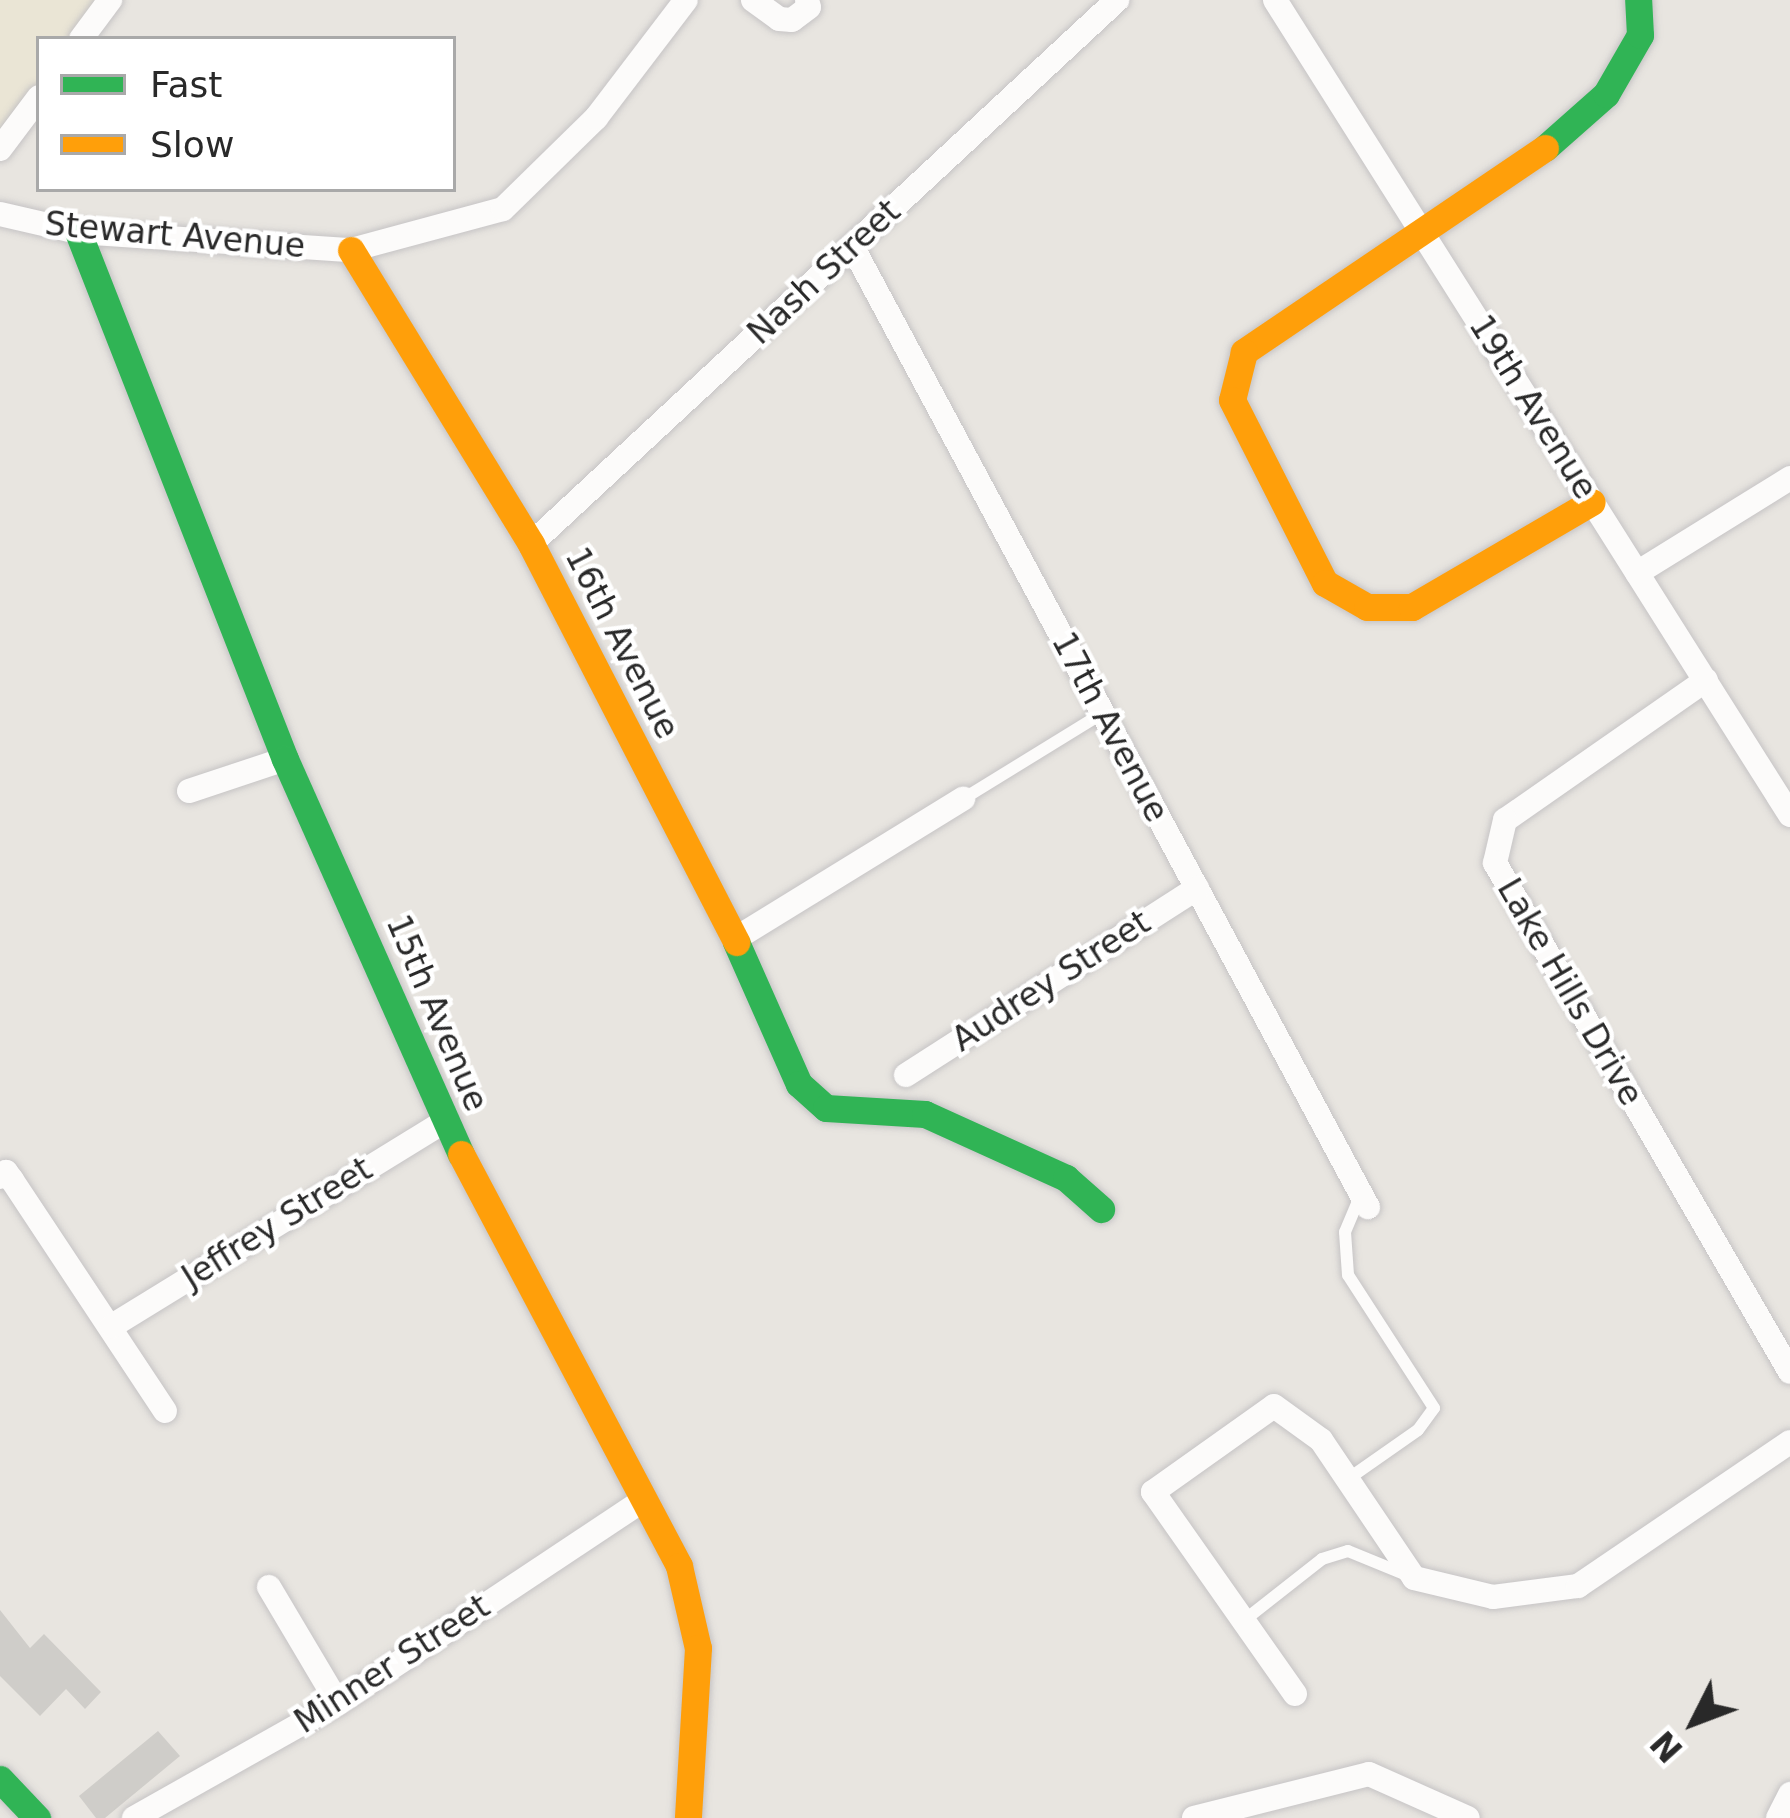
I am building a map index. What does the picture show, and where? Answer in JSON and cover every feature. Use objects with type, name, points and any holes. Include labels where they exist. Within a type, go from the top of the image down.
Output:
[{"type":"street","points":[[83,36],[110,0]]},
{"type":"street","name":"Stewart Avenue","points":[[0,214],[78,232],[351,250],[503,209],[596,118],[686,0]]},
{"type":"street","points":[[753,0],[779,19],[792,20],[808,7],[807,0]]},
{"type":"street","name":"Nash Street","points":[[531,544],[1117,0]]},
{"type":"street","name":"19th Avenue","points":[[1274,0],[1790,814]]},
{"type":"street","points":[[1592,502],[1412,607],[1367,607],[1325,583],[1232,400],[1244,352],[1421,230],[1519,170],[1606,94],[1640,35],[1638,0]]},
{"type":"street","points":[[0,149],[36,101]]},
{"type":"street","name":"15th Avenue","points":[[78,232],[285,759],[444,1122],[679,1565],[698,1648],[688,1818]]},
{"type":"street","name":"17th Avenue","points":[[852,246],[1365,1200]]},
{"type":"street","name":"16th Avenue","points":[[351,250],[531,544],[735,939],[800,1084],[826,1108],[925,1114],[1066,1178],[1101,1210]]},
{"type":"street","points":[[1637,573],[1790,478]]},
{"type":"street","name":"Lake Hills Drive","points":[[1706,680],[1505,820],[1495,863],[1790,1372]]},
{"type":"street","points":[[189,791],[285,759]]},
{"type":"street","points":[[735,939],[964,800]]},
{"type":"street","name":"Audrey Street","points":[[906,1075],[1197,889]]},
{"type":"street","name":"Jeffrey Street","points":[[112,1326],[444,1122]]},
{"type":"street","points":[[6,1178],[112,1326],[165,1411]]},
{"type":"street","points":[[1295,1694],[1240,1623],[1153,1492],[1274,1406],[1321,1440],[1414,1578],[1493,1597],[1578,1586],[1790,1442]]},
{"type":"street","name":"Minner Street","points":[[134,1818],[338,1703],[644,1500]]},
{"type":"street","points":[[268,1587],[338,1703]]},
{"type":"street","points":[[1194,1818],[1370,1774],[1468,1818]]},
{"type":"street","points":[[0,1779],[37,1818]]},
{"type":"street","points":[[1778,1818],[1790,1794]]},
{"type":"lane","points":[[964,800],[1103,713]]},
{"type":"lane","points":[[1347,1480],[1418,1430],[1434,1408],[1343,1262],[1345,1232],[1365,1200]]},
{"type":"lane","points":[[1240,1623],[1322,1559],[1348,1551],[1414,1578]]},
{"type":"shaded area","points":[[0,0],[110,0],[83,36],[36,36],[36,101],[0,149]]},
{"type":"building","points":[[0,1610],[30,1648],[44,1634],[101,1692],[85,1709],[66,1689],[40,1716],[0,1676]]},
{"type":"building","points":[[158,1731],[180,1756],[105,1818],[96,1818],[79,1796]]},
{"type":"traffic: fast","points":[[1545,148],[1606,94],[1640,35],[1638,0]]},
{"type":"traffic: fast","points":[[78,232],[285,759],[461,1154]]},
{"type":"traffic: fast","points":[[736,942],[799,1084],[826,1108],[925,1114],[1066,1178],[1101,1209]]},
{"type":"traffic: fast","points":[[0,1779],[37,1818]]},
{"type":"traffic: slow","points":[[1545,148],[1244,352],[1232,400],[1325,583],[1367,607],[1412,607],[1592,502]]},
{"type":"traffic: slow","points":[[351,250],[531,544],[736,942]]},
{"type":"traffic: slow","points":[[461,1154],[679,1566],[698,1648],[688,1818]]}]
